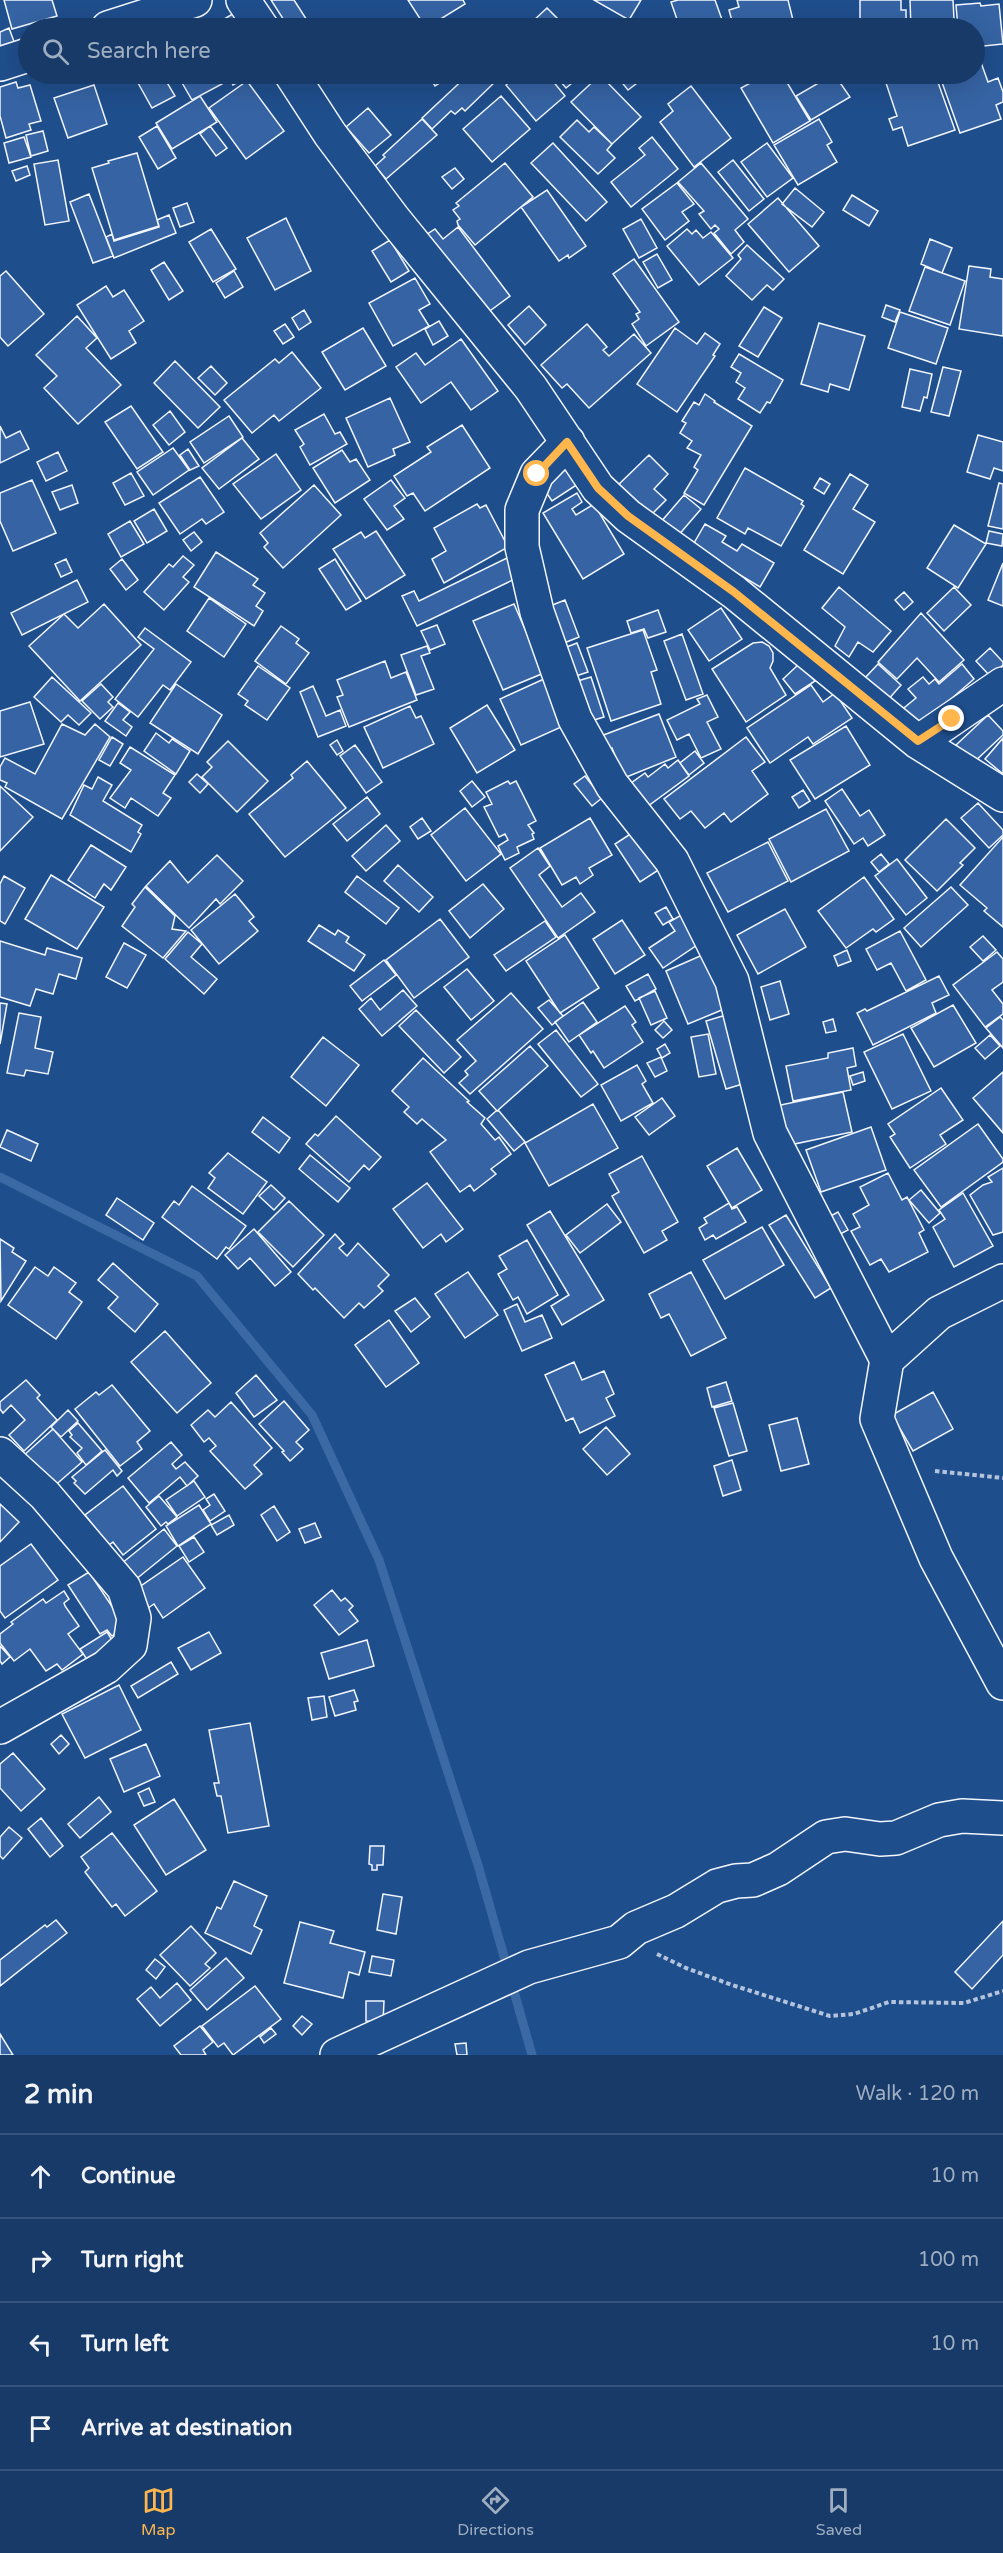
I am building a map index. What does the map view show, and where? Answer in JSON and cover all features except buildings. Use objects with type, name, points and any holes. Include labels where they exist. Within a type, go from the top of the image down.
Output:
[{"type":"street","points":[[139,18],[195,0]]},
{"type":"street","points":[[243,0],[255,18]]},
{"type":"street","points":[[0,64],[18,58]]},
{"type":"street","points":[[298,84],[330,134],[386,209],[531,388],[598,488],[628,516],[734,592],[918,741],[1003,795]]},
{"type":"street","points":[[567,442],[537,474],[522,510],[522,547],[537,612],[575,719],[612,785],[672,861],[732,981],[770,1133],[887,1360],[877,1419],[895,1466],[916,1507],[936,1558],[1003,1683]]},
{"type":"street","points":[[918,741],[1003,684]]},
{"type":"street","points":[[887,1360],[939,1313],[1003,1281]]},
{"type":"street","points":[[0,1454],[45,1495],[124,1588],[134,1618],[130,1645],[106,1667],[0,1727]]},
{"type":"street","points":[[337,2055],[529,1967],[618,1942],[636,1928],[692,1903],[717,1886],[736,1881],[753,1880],[778,1869],[826,1837],[845,1834],[879,1839],[896,1838],[939,1820],[962,1816],[1003,1818]]},
{"type":"path","points":[[895,1466],[1003,1478]]},
{"type":"path","points":[[624,1938],[686,1968],[775,2000],[830,2016],[854,2014],[889,2002],[963,2003],[1003,1991]]},
{"type":"waterway","points":[[0,1177],[197,1276],[312,1415],[379,1560],[478,1865],[532,2055]]},
{"type":"route","points":[[537,474],[567,442],[598,488],[628,516],[734,592],[918,741],[952,719]]}]
